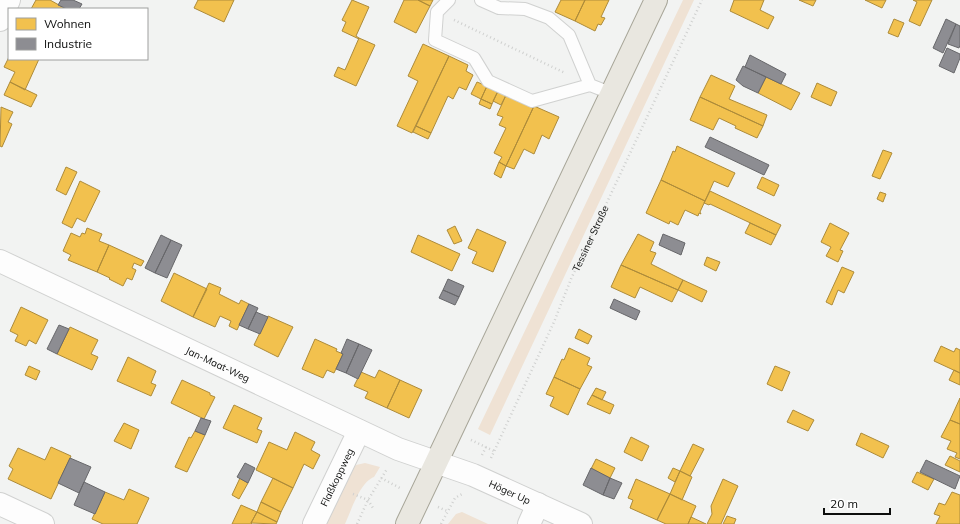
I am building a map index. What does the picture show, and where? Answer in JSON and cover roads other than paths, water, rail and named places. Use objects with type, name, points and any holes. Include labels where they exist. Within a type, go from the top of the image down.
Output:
[{"type":"main road","points":[[407,524],[613,94],[656,0]]},
{"type":"street","points":[[0,20],[9,0]]},
{"type":"street","name":"Jan-Maat-Weg","points":[[0,262],[359,431],[403,451],[437,463]]},
{"type":"street","name":"Flaßkoppweg","points":[[314,524],[359,431]]},
{"type":"street","name":"Höger Up","points":[[437,463],[474,485],[538,504],[581,524]]},
{"type":"street","points":[[0,504],[43,524]]},
{"type":"street","points":[[529,524],[538,504]]},
{"type":"lane","points":[[449,0],[437,12],[435,40],[474,58],[488,81],[532,101],[590,85],[613,94]]},
{"type":"lane","points":[[481,0],[499,8],[525,9],[549,18],[569,35],[590,85]]}]
